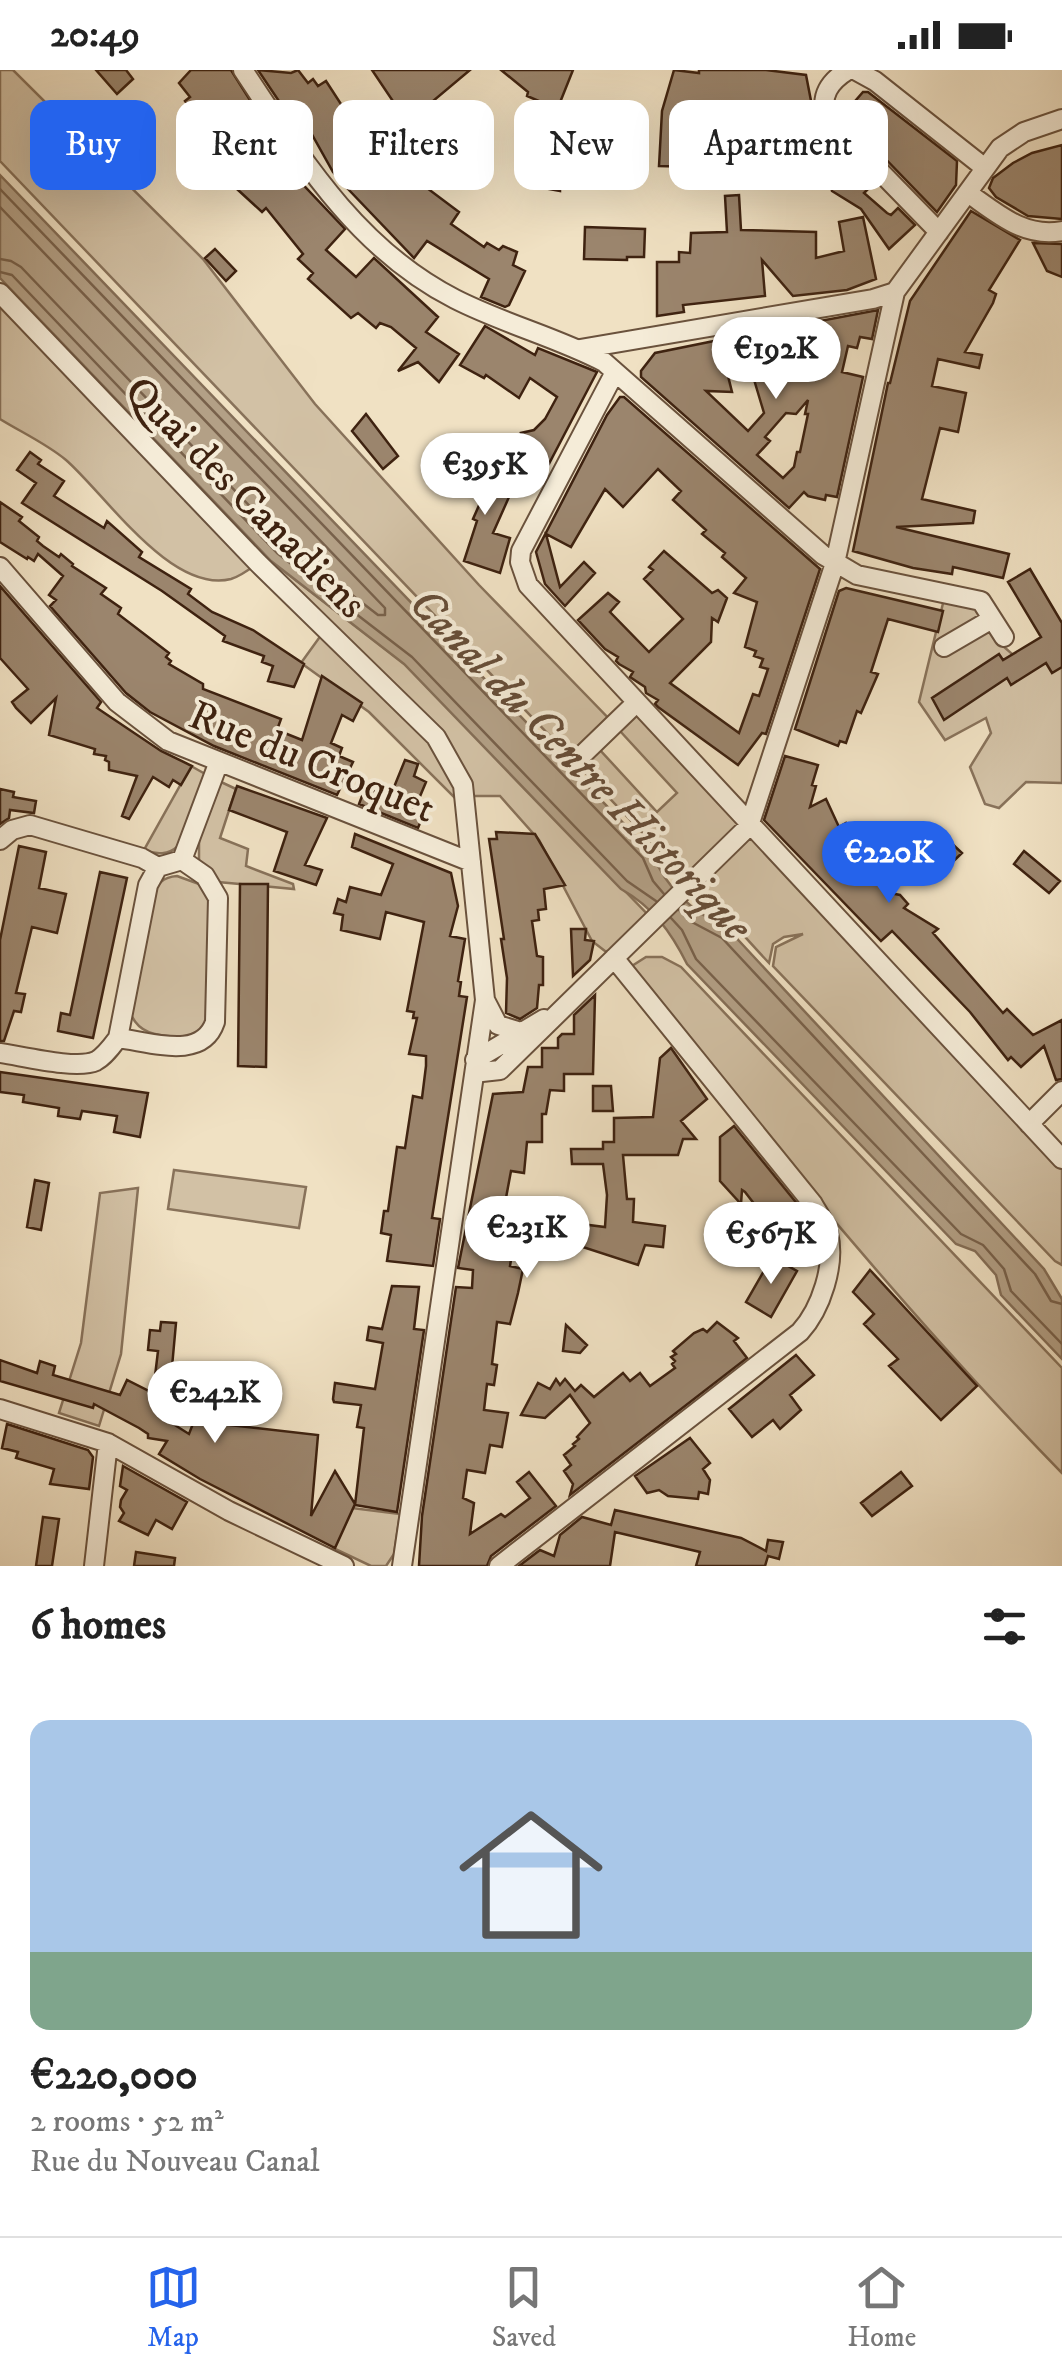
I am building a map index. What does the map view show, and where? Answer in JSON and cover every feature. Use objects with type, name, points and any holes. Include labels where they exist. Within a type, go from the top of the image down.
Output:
[{"type":"street","points":[[243,70],[318,182],[382,251],[426,282],[480,312],[580,349],[615,372],[835,564],[857,575],[981,601],[1004,636]]},
{"type":"street","points":[[848,70],[826,90],[823,99],[833,126],[939,232]]},
{"type":"street","points":[[856,70],[984,168]]},
{"type":"street","points":[[468,1113],[482,1088],[750,826],[835,564],[896,292],[1000,148],[1062,119]]},
{"type":"street","points":[[968,194],[1018,228],[1046,234],[1062,231]]},
{"type":"street","name":"Quai des Canadiens","points":[[0,292],[258,562],[436,737],[463,786],[471,862]]},
{"type":"street","points":[[580,349],[896,292]]},
{"type":"street","points":[[615,372],[521,552],[520,562],[536,598],[1062,1160]]},
{"type":"street","name":"Rue du Croquet","points":[[0,567],[117,702],[168,741],[471,862],[485,1000],[402,1566]]},
{"type":"street","points":[[944,647],[992,619]]},
{"type":"street","points":[[576,760],[636,703]]},
{"type":"street","points":[[182,860],[218,764]]},
{"type":"street","points":[[0,840],[12,830],[30,825],[142,858],[158,868]]},
{"type":"street","points":[[0,1052],[81,1064],[94,1062],[118,1038],[148,885],[158,868],[182,860]]},
{"type":"street","points":[[118,1038],[187,1046],[210,1036],[215,1022],[218,898],[205,876],[182,860]]},
{"type":"street","points":[[499,1566],[800,1332],[820,1298],[828,1265],[828,1234],[813,1204],[614,958]]},
{"type":"street","points":[[485,1000],[498,1025],[521,1032]]},
{"type":"street","points":[[500,1070],[482,1072],[475,1060],[562,1008]]},
{"type":"street","points":[[1029,1124],[1062,1091]]},
{"type":"street","points":[[0,1409],[108,1443],[229,1512],[344,1566]]},
{"type":"street","points":[[94,1566],[108,1443]]},
{"type":"shaded area","points":[[0,70],[13,70],[43,100],[30,100],[30,190],[134,190],[203,259],[315,404],[479,585],[620,730],[636,703],[1062,1159],[1062,1265],[773,966],[776,947],[803,934],[784,937],[773,944],[769,963],[0,161]],"holes":[[[620,731],[677,793],[657,812],[600,750]]]},
{"type":"shaded area","points":[[0,293],[258,562],[271,561],[405,664],[653,920],[614,958],[592,941],[539,840],[500,796],[466,796],[467,810],[369,712],[301,663],[327,627],[258,563],[231,579],[208,580],[186,572],[141,538],[66,460],[0,419]]},
{"type":"shaded area","points":[[945,595],[975,604],[1004,647],[1019,660],[1062,649],[1062,783],[1026,782],[999,808],[985,804],[970,767],[991,733],[986,718],[945,740],[919,702]]},
{"type":"shaded area","points":[[191,766],[207,775],[178,846],[162,853],[144,850]]},
{"type":"shaded area","points":[[221,782],[236,789],[220,838],[248,849],[246,866],[293,884],[294,889],[218,882],[199,860],[199,840]]},
{"type":"shaded area","points":[[177,876],[199,884],[210,898],[207,1017],[203,1028],[190,1038],[147,1031],[134,1021],[130,1012],[151,896],[161,882]]},
{"type":"shaded area","points":[[646,957],[662,957],[681,967],[1062,1368],[1062,1473],[893,1289],[624,971]]},
{"type":"shaded area","points":[[174,1170],[306,1187],[299,1228],[168,1209]]},
{"type":"shaded area","points":[[138,1188],[121,1354],[99,1426],[59,1413],[81,1343],[100,1193]]},
{"type":"shaded area","points":[[352,1508],[400,1514],[394,1554],[386,1566],[371,1566],[333,1548]]},
{"type":"water","points":[[0,175],[652,853],[665,878],[682,898],[728,929],[1044,1269],[1062,1299],[1062,1359],[1001,1295],[996,1275],[975,1251],[956,1244],[687,964],[652,912],[621,889],[404,664],[271,561],[0,278]]},
{"type":"building","points":[[96,70],[126,70],[133,79],[117,94]]},
{"type":"building","points":[[191,70],[231,70],[250,100],[186,100],[190,97],[179,83]]},
{"type":"building","points":[[258,70],[298,70],[308,83],[313,79],[318,86],[326,81],[338,100],[333,100],[333,172],[313,136],[313,100],[278,100]]},
{"type":"building","points":[[372,70],[470,70],[434,100],[392,100]]},
{"type":"building","points":[[501,70],[573,70],[561,100],[536,100],[527,96],[528,92]]},
{"type":"building","points":[[674,70],[766,70],[806,75],[811,100],[669,100],[669,166],[659,166],[662,111]]},
{"type":"building","points":[[868,92],[878,100],[856,100]]},
{"type":"building","points":[[888,108],[957,161],[956,185],[937,212],[888,161]]},
{"type":"building","points":[[1062,145],[1062,219],[1028,216],[996,197],[989,188],[993,178],[1013,163]]},
{"type":"building","points":[[238,190],[308,190],[345,229],[326,250],[356,277],[374,258],[438,317],[426,332],[459,354],[439,382],[418,362],[398,371],[416,348],[391,327],[380,323],[376,328],[358,313],[351,318],[308,279],[313,273],[298,259],[303,254],[266,208],[262,212]]},
{"type":"building","points":[[350,190],[430,190],[459,212],[451,224],[484,247],[487,243],[499,250],[503,246],[517,252],[513,265],[525,271],[505,307],[481,297],[489,279],[427,241],[414,258]]},
{"type":"building","points":[[867,190],[864,193],[887,213],[891,215],[898,208],[915,225],[889,249],[861,209],[832,191]]},
{"type":"building","points":[[739,195],[741,230],[816,232],[816,258],[844,251],[839,222],[863,217],[876,279],[847,290],[793,296],[762,260],[765,296],[683,305],[684,312],[657,316],[657,262],[679,262],[679,252],[690,253],[691,233],[727,232],[725,196]]},
{"type":"building","points":[[971,211],[1020,240],[989,290],[996,294],[993,303],[965,352],[982,355],[979,368],[938,359],[932,386],[966,393],[958,432],[940,428],[922,499],[975,511],[973,523],[896,527],[1009,554],[1003,578],[953,567],[952,574],[913,568],[853,551],[888,383],[910,301]]},
{"type":"building","points":[[585,227],[645,229],[644,257],[584,259]]},
{"type":"building","points":[[1033,243],[1062,244],[1062,277],[1047,271]]},
{"type":"building","points":[[215,249],[236,271],[226,281],[205,258]]},
{"type":"building","points":[[878,310],[872,339],[860,337],[857,348],[848,346],[842,372],[863,377],[837,497],[826,495],[825,500],[804,492],[789,508],[641,377],[641,371],[655,353],[719,340],[732,392],[706,391],[748,431],[764,413],[741,336]],"holes":[[[808,400],[800,452],[794,467],[783,478],[757,455],[770,441],[765,437],[786,413],[796,414]]]},
{"type":"building","points":[[485,326],[535,355],[538,348],[597,372],[541,479],[482,447],[489,435],[532,458],[521,433],[534,430],[545,419],[557,397],[530,378],[519,398],[486,375],[484,378],[460,365]]},
{"type":"building","points":[[620,397],[820,569],[766,734],[762,733],[738,765],[658,707],[658,700],[630,677],[633,672],[619,664],[618,657],[578,620],[608,593],[619,602],[610,612],[649,652],[683,619],[644,579],[664,551],[712,593],[718,590],[727,598],[718,622],[712,618],[711,642],[670,683],[739,733],[753,694],[759,696],[768,669],[760,667],[763,659],[754,656],[756,651],[745,647],[757,602],[734,593],[746,578],[702,534],[706,530],[673,500],[681,491],[658,469],[623,507],[605,489],[571,547],[546,534],[560,587],[584,562],[595,573],[565,606],[545,584],[536,552]]},
{"type":"building","points":[[366,414],[398,456],[383,469],[352,431]]},
{"type":"building","points":[[30,452],[41,460],[38,464],[64,481],[54,496],[104,528],[107,521],[142,552],[139,557],[191,589],[188,594],[212,612],[253,630],[304,664],[294,687],[268,681],[273,666],[262,662],[264,656],[223,641],[225,636],[162,591],[22,503],[36,483],[17,470]]},
{"type":"building","points":[[455,463],[513,488],[493,533],[510,538],[500,573],[464,561],[477,521],[473,519],[484,494],[448,480]]},
{"type":"building","points":[[0,502],[22,517],[19,521],[39,537],[37,541],[43,546],[59,557],[61,554],[106,588],[101,594],[121,608],[118,614],[169,653],[169,664],[203,684],[203,689],[281,719],[277,730],[302,740],[322,676],[362,703],[353,721],[342,715],[331,743],[342,748],[339,756],[353,762],[337,795],[214,746],[150,712],[126,693],[50,606],[56,600],[49,595],[63,576],[38,554],[34,561],[27,559],[0,542]]},
{"type":"building","points":[[1030,569],[1062,623],[1062,667],[1052,673],[1046,663],[1011,685],[1007,678],[944,720],[932,698],[999,654],[1003,660],[1041,637],[1008,582]]},
{"type":"building","points":[[0,586],[101,702],[97,708],[161,751],[192,766],[181,785],[173,780],[169,787],[153,777],[129,819],[122,816],[137,776],[109,770],[106,756],[94,754],[95,749],[49,735],[56,698],[31,723],[16,708],[12,702],[28,689],[0,658]]},
{"type":"building","points":[[846,588],[943,611],[938,632],[888,619],[871,672],[878,674],[861,713],[857,711],[846,743],[840,741],[838,746],[795,729],[839,591]]},
{"type":"building","points":[[785,756],[818,765],[810,807],[826,799],[839,827],[846,823],[857,839],[862,834],[869,843],[879,834],[890,847],[880,857],[876,879],[890,893],[900,895],[908,904],[904,908],[938,929],[933,933],[1003,1013],[1007,1009],[1033,1035],[1062,1020],[1062,1079],[1056,1080],[1044,1046],[1021,1067],[1011,1057],[1008,1060],[970,1012],[892,931],[881,941],[764,820]]},
{"type":"building","points":[[405,760],[418,764],[414,776],[426,782],[413,813],[423,816],[418,828],[359,804],[365,788],[390,797]]},
{"type":"building","points":[[237,786],[327,818],[305,865],[322,870],[316,885],[274,871],[287,832],[229,810]]},
{"type":"building","points":[[0,789],[14,792],[13,797],[36,801],[34,813],[10,810],[9,818],[0,824]]},
{"type":"building","points":[[932,825],[962,853],[940,874],[911,845]]},
{"type":"building","points":[[496,832],[535,834],[565,885],[544,889],[546,909],[538,910],[539,920],[532,921],[537,956],[543,957],[543,985],[539,985],[537,1008],[520,1019],[506,1013],[504,939],[489,839],[497,839]]},
{"type":"building","points":[[355,834],[451,873],[458,906],[450,936],[465,939],[458,981],[459,996],[467,997],[432,1218],[440,1219],[433,1266],[387,1261],[391,1235],[381,1233],[397,1147],[405,1148],[413,1096],[422,1098],[426,1056],[409,1054],[417,1018],[413,1018],[414,1012],[407,1011],[424,922],[386,912],[380,939],[341,930],[343,915],[334,913],[338,899],[346,902],[350,887],[381,895],[393,864],[352,847]]},
{"type":"building","points":[[19,846],[46,852],[39,888],[66,894],[57,933],[32,927],[16,993],[25,994],[21,1012],[14,1011],[4,1041],[0,1041],[0,940]]},
{"type":"building","points":[[1024,851],[1060,881],[1049,893],[1014,864]]},
{"type":"building","points":[[100,872],[127,878],[93,1038],[58,1031],[61,1013],[70,1015]]},
{"type":"building","points":[[240,884],[268,884],[266,1067],[238,1066]]},
{"type":"building","points":[[571,929],[586,929],[585,940],[594,941],[590,960],[573,976]]},
{"type":"building","points":[[595,995],[593,1074],[564,1074],[564,1091],[550,1090],[546,1114],[542,1114],[542,1142],[527,1142],[524,1173],[511,1171],[503,1214],[605,1227],[607,1195],[603,1164],[572,1164],[571,1149],[603,1149],[603,1142],[614,1142],[614,1118],[653,1117],[660,1058],[671,1048],[707,1099],[681,1121],[696,1139],[683,1139],[678,1155],[623,1155],[627,1199],[634,1199],[633,1222],[665,1226],[663,1247],[645,1245],[638,1265],[516,1229],[510,1266],[523,1269],[510,1324],[497,1322],[492,1364],[497,1365],[494,1385],[487,1384],[484,1410],[508,1413],[502,1447],[490,1445],[485,1473],[467,1470],[463,1498],[474,1503],[470,1534],[501,1514],[505,1517],[530,1498],[517,1482],[529,1472],[556,1506],[491,1556],[487,1566],[419,1566],[422,1516],[456,1287],[472,1288],[473,1270],[458,1268],[493,1094],[523,1092],[528,1067],[542,1067],[542,1048],[558,1048],[562,1034],[574,1034],[574,1015]]},
{"type":"building","points":[[0,1072],[148,1093],[140,1137],[114,1132],[117,1116],[82,1111],[80,1119],[58,1116],[59,1108],[23,1102],[24,1095],[0,1092]]},
{"type":"building","points":[[593,1086],[611,1086],[613,1111],[593,1111]]},
{"type":"building","points":[[734,1126],[803,1211],[817,1241],[800,1239],[796,1220],[752,1222],[762,1214],[745,1192],[742,1190],[741,1204],[720,1181],[720,1137]]},
{"type":"building","points":[[35,1180],[49,1183],[41,1230],[27,1227]]},
{"type":"building","points":[[772,1257],[797,1271],[771,1317],[746,1302]]},
{"type":"building","points":[[870,1270],[977,1386],[941,1420],[889,1366],[898,1359],[864,1324],[874,1314],[853,1292]]},
{"type":"building","points":[[392,1286],[419,1287],[414,1329],[424,1330],[397,1512],[355,1505],[364,1428],[357,1427],[361,1405],[333,1399],[335,1383],[375,1389],[383,1343],[367,1340],[369,1327],[382,1329]]},
{"type":"building","points":[[161,1322],[176,1323],[170,1389],[162,1417],[189,1434],[194,1421],[318,1435],[311,1516],[335,1471],[355,1504],[335,1548],[200,1479],[159,1454],[167,1441],[148,1438],[139,1428],[94,1404],[93,1408],[0,1381],[0,1360],[37,1373],[40,1361],[55,1366],[53,1375],[120,1395],[127,1380],[153,1393],[158,1351],[148,1350],[150,1330],[160,1331]]},
{"type":"building","points":[[717,1322],[738,1338],[734,1341],[747,1358],[570,1495],[573,1484],[564,1471],[571,1465],[564,1455],[590,1423],[570,1395],[545,1418],[521,1415],[538,1383],[550,1389],[556,1379],[560,1385],[565,1379],[575,1391],[581,1385],[594,1397],[623,1373],[630,1381],[640,1373],[650,1386],[675,1368],[673,1351],[694,1333],[703,1329],[707,1332]]},
{"type":"building","points":[[566,1325],[587,1345],[580,1353],[563,1351]]},
{"type":"building","points":[[796,1355],[814,1375],[790,1395],[801,1410],[780,1429],[773,1420],[752,1437],[729,1409]]},
{"type":"building","points":[[7,1424],[88,1450],[93,1457],[89,1489],[50,1484],[54,1469],[16,1458],[18,1452],[2,1448]]},
{"type":"building","points":[[690,1438],[710,1463],[703,1469],[710,1480],[708,1494],[699,1492],[698,1499],[668,1496],[659,1490],[647,1493],[635,1476]]},
{"type":"building","points":[[123,1466],[187,1502],[172,1529],[156,1520],[148,1535],[119,1521],[124,1513],[121,1500],[127,1490],[120,1486]]},
{"type":"building","points":[[901,1472],[912,1486],[872,1516],[861,1503]]},
{"type":"building","points":[[615,1510],[741,1538],[766,1551],[768,1540],[783,1542],[779,1559],[768,1556],[765,1566],[696,1566],[700,1552],[615,1532],[610,1566],[519,1566],[540,1550],[554,1556],[560,1535],[582,1517],[611,1525]]},
{"type":"building","points":[[43,1517],[59,1519],[52,1566],[36,1566]]},
{"type":"building","points":[[136,1552],[175,1558],[174,1566],[134,1566]]},
{"type":"water label","name":"Canal du Centre Historique","points":[[582,763]]}]
